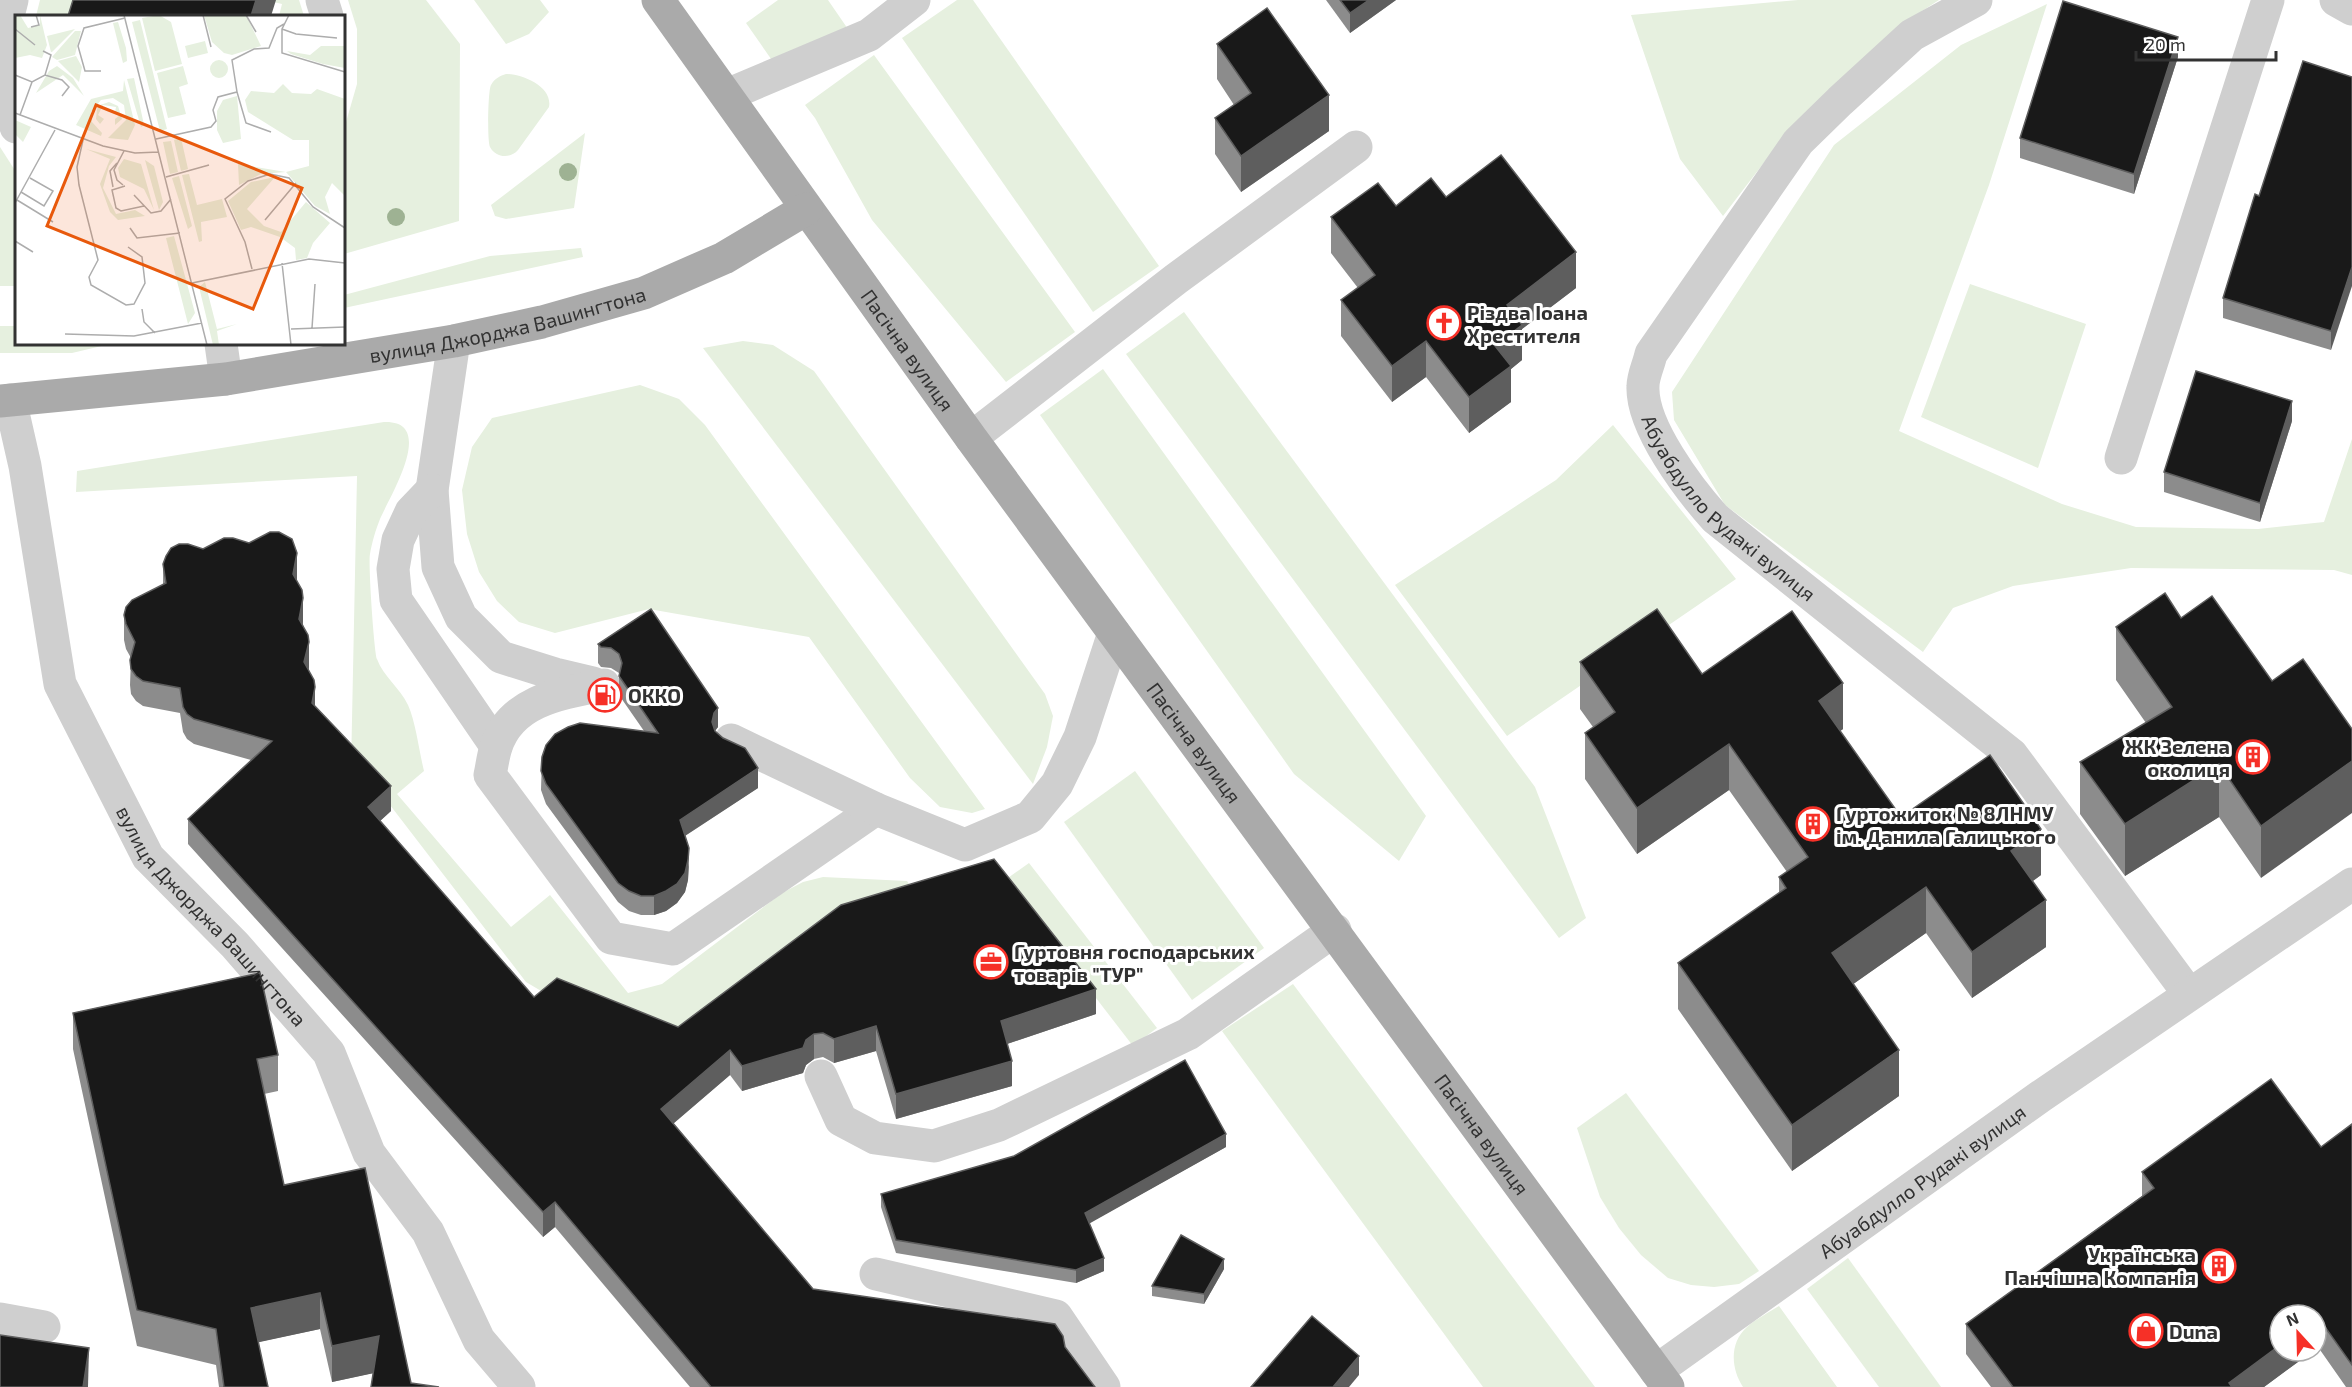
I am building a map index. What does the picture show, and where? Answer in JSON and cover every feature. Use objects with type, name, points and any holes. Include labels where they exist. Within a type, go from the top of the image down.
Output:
[{"type":"main road","name":"Пасічна вулиця","points":[[658,0],[971,438],[1335,930],[1662,1379]]},
{"type":"main road","name":"вулиця Джорджа Вашингтона","points":[[5,400],[226,379],[454,341],[564,316],[644,293],[724,258],[806,209]]},
{"type":"street","points":[[12,0],[3,36],[3,82],[15,124]]},
{"type":"street","points":[[322,0],[327,15]]},
{"type":"street","points":[[727,95],[869,35],[915,0]]},
{"type":"street","name":"Абуабдулло Рудакі вулиця","points":[[1976,0],[1912,36],[1798,142],[1651,354],[1643,386],[1648,418],[1690,490],[1715,518],[2012,754],[2189,994]]},
{"type":"street","points":[[2121,458],[2268,0]]},
{"type":"street","points":[[2336,0],[2352,9]]},
{"type":"street","points":[[971,438],[1176,279],[1356,147]]},
{"type":"street","points":[[454,341],[432,490],[438,567],[461,617],[501,657],[555,674],[604,685],[563,693],[535,702],[512,721],[496,746],[490,775],[611,938],[673,949],[876,809]]},
{"type":"street","points":[[221,345],[226,379]]},
{"type":"street","name":"вулиця Джорджа Вашингтона","points":[[5,400],[25,466],[60,684],[148,857],[236,945],[329,1053],[369,1154],[428,1232],[479,1340],[519,1387]]},
{"type":"street","points":[[432,490],[411,512],[398,540],[393,569],[396,600],[496,746]]},
{"type":"street","points":[[731,740],[876,809],[965,844],[1030,817],[1057,784],[1080,736],[1114,633]]},
{"type":"street","name":"Абуабдулло Рудакі вулиця","points":[[1662,1379],[2041,1096],[2352,884]]},
{"type":"street","points":[[821,1076],[840,1120],[875,1138],[934,1146],[999,1125],[1188,1034],[1335,930]]},
{"type":"street","points":[[876,1274],[1056,1316],[1104,1387]]},
{"type":"street","points":[[0,1319],[44,1327]]},
{"type":"green space","points":[[40,0],[79,0],[84,15],[36,15]]},
{"type":"green space","points":[[265,0],[299,0],[304,15],[279,15],[282,4]]},
{"type":"green space","points":[[348,0],[426,0],[460,44],[459,221],[345,254],[345,126],[357,84],[357,29]]},
{"type":"green space","points":[[474,0],[540,0],[549,12],[529,34],[506,44]]},
{"type":"green space","points":[[778,0],[828,0],[850,32],[785,79],[746,23]]},
{"type":"green space","points":[[957,0],[973,0],[1159,266],[1093,312],[902,38]]},
{"type":"green space","points":[[1798,0],[1939,0],[1899,26],[1779,143],[1723,216],[1680,159],[1631,15]]},
{"type":"green space","points":[[2047,4],[1989,185],[1899,431],[2062,504],[2136,527],[2258,529],[2324,522],[2352,439],[2352,575],[2334,570],[2131,568],[2013,586],[1953,608],[1923,652],[1725,505],[1674,420],[1672,392],[1834,145],[1961,45]]},
{"type":"green space","points":[[874,55],[1075,332],[1006,382],[872,220],[815,118],[805,105]]},
{"type":"green space","points":[[506,74],[528,79],[542,88],[549,100],[549,107],[518,150],[511,155],[503,156],[490,147],[489,105],[491,85]]},
{"type":"green space","points":[[585,133],[574,208],[506,219],[495,216],[491,205]]},
{"type":"green space","points":[[0,147],[15,170],[15,286],[0,286]]},
{"type":"green space","points":[[581,248],[583,257],[345,308],[345,295],[490,256]]},
{"type":"green space","points":[[1970,284],[2086,324],[2038,468],[1921,417]]},
{"type":"green space","points":[[1184,312],[1535,787],[1586,918],[1559,938],[1126,354]]},
{"type":"green space","points":[[0,326],[15,326],[15,345],[106,345],[72,353],[0,353]]},
{"type":"green space","points":[[743,341],[773,345],[814,371],[1045,694],[1053,716],[1047,747],[1033,784],[703,348]]},
{"type":"green space","points":[[1103,369],[1426,816],[1399,861],[1294,774],[1040,415]]},
{"type":"green space","points":[[640,385],[679,399],[705,425],[985,809],[972,813],[940,807],[910,778],[809,637],[649,609],[555,633],[519,622],[497,601],[479,572],[467,534],[462,490],[472,447],[492,418]]},
{"type":"green space","points":[[384,422],[400,425],[407,433],[409,446],[406,462],[379,523],[370,554],[376,652],[383,671],[401,693],[411,712],[424,771],[397,794],[511,927],[550,895],[628,993],[662,984],[782,893],[803,882],[823,877],[907,881],[923,904],[669,1049],[558,1001],[526,982],[390,805],[351,769],[357,476],[76,492],[77,471]]},
{"type":"green space","points":[[1613,425],[1736,579],[1507,736],[1395,585],[1556,480]]},
{"type":"green space","points":[[1135,771],[1264,948],[1192,1000],[1064,822]]},
{"type":"green space","points":[[1029,863],[1157,1028],[1133,1046],[1005,880]]},
{"type":"green space","points":[[1293,984],[1595,1387],[1483,1387],[1222,1031]]},
{"type":"green space","points":[[1626,1093],[1759,1271],[1739,1284],[1714,1287],[1691,1285],[1668,1278],[1641,1255],[1619,1228],[1600,1197],[1577,1128]]},
{"type":"green space","points":[[1848,1258],[1941,1387],[1879,1387],[1807,1289]]},
{"type":"green space","points":[[1779,1306],[1837,1387],[1743,1387],[1734,1364],[1737,1341],[1741,1333],[1751,1324]]},
{"type":"building","points":[[73,0],[256,0],[251,15],[68,15]]},
{"type":"building","points":[[1340,0],[1369,0],[1350,13]]},
{"type":"building","points":[[2063,1],[2178,37],[2134,174],[2020,138]]},
{"type":"building","points":[[1267,8],[1329,95],[1241,156],[1215,118],[1251,93],[1217,44]]},
{"type":"building","points":[[2303,61],[2352,77],[2352,267],[2331,331],[2223,298],[2255,194],[2259,196]]},
{"type":"building","name":"Різдва Іоана Хрестителя","points":[[1501,155],[1576,252],[1507,305],[1522,325],[1495,346],[1511,366],[1469,397],[1426,341],[1392,366],[1341,300],[1375,275],[1331,217],[1378,183],[1396,206],[1431,178],[1446,197]]},
{"type":"building","points":[[2196,371],[2292,401],[2260,503],[2164,472]]},
{"type":"building","points":[[270,532],[279,532],[292,539],[297,553],[293,574],[302,590],[303,598],[299,619],[308,635],[309,642],[304,662],[314,680],[312,703],[391,786],[368,807],[534,997],[557,978],[678,1027],[841,905],[994,859],[1096,989],[1001,1021],[1012,1061],[896,1094],[876,1026],[834,1039],[823,1033],[814,1034],[806,1040],[803,1048],[742,1066],[730,1050],[661,1109],[813,1289],[1055,1324],[1063,1336],[1065,1347],[1095,1387],[711,1387],[555,1202],[543,1212],[188,819],[272,741],[194,719],[183,707],[180,688],[143,681],[136,676],[131,669],[130,660],[135,642],[126,624],[124,615],[126,607],[132,600],[166,583],[163,564],[171,548],[179,544],[188,544],[203,549],[224,538],[249,543]]},
{"type":"building","points":[[2165,593],[2181,618],[2212,596],[2272,681],[2303,659],[2352,729],[2352,761],[2261,826],[2219,764],[2125,824],[2080,762],[2172,707],[2116,627]]},
{"type":"building","points":[[651,609],[718,708],[712,722],[715,731],[723,738],[745,748],[758,768],[680,820],[689,848],[685,873],[677,884],[666,891],[654,896],[641,896],[618,883],[546,784],[541,771],[546,745],[555,734],[580,723],[658,733],[619,676],[622,663],[619,654],[611,648],[601,647],[598,644]]},
{"type":"building","points":[[1657,609],[1702,674],[1792,611],[1843,683],[1819,701],[1901,817],[1990,755],[2041,829],[2011,851],[2046,900],[1972,952],[1926,887],[1832,953],[1899,1050],[1792,1125],[1678,963],[1786,888],[1779,877],[1808,857],[1729,744],[1637,808],[1585,733],[1615,712],[1580,662]]},
{"type":"building","points":[[260,973],[278,1055],[257,1059],[284,1185],[365,1168],[411,1383],[439,1387],[371,1387],[379,1336],[332,1346],[320,1293],[251,1308],[268,1387],[224,1387],[216,1329],[137,1310],[73,1013]]},
{"type":"building","points":[[1185,1060],[1226,1134],[1085,1213],[1104,1258],[1076,1270],[896,1240],[881,1194],[1014,1156]]},
{"type":"building","name":"Українська Панчішна Компанія","points":[[2271,1079],[2321,1147],[2352,1124],[2352,1365],[2328,1331],[2328,1303],[2268,1303],[2268,1354],[2229,1383],[2232,1387],[2013,1387],[1966,1324],[2154,1188],[2142,1172]]},
{"type":"building","points":[[1181,1235],[1224,1259],[1204,1294],[1152,1286]]},
{"type":"building","points":[[1312,1316],[1359,1356],[1333,1387],[1251,1387]]},
{"type":"building","points":[[0,1335],[89,1348],[83,1387],[0,1387]]},
{"type":"place","name":"Різдва Іоана Хрестителя","points":[[1444,323]]},
{"type":"place","name":"ОККО","points":[[605,695]]},
{"type":"place","name":"ЖК Зелена околиця","points":[[2253,757]]},
{"type":"place","name":"Гуртожиток № 8ЛНМУ ім. Данила Галицького","points":[[1813,824]]},
{"type":"place","name":"Гуртовня господарських товарів \"ТУР\"","points":[[991,962]]},
{"type":"place","name":"Українська Панчішна Компанія","points":[[2219,1266]]},
{"type":"place","name":"Duna","points":[[2146,1331]]}]
